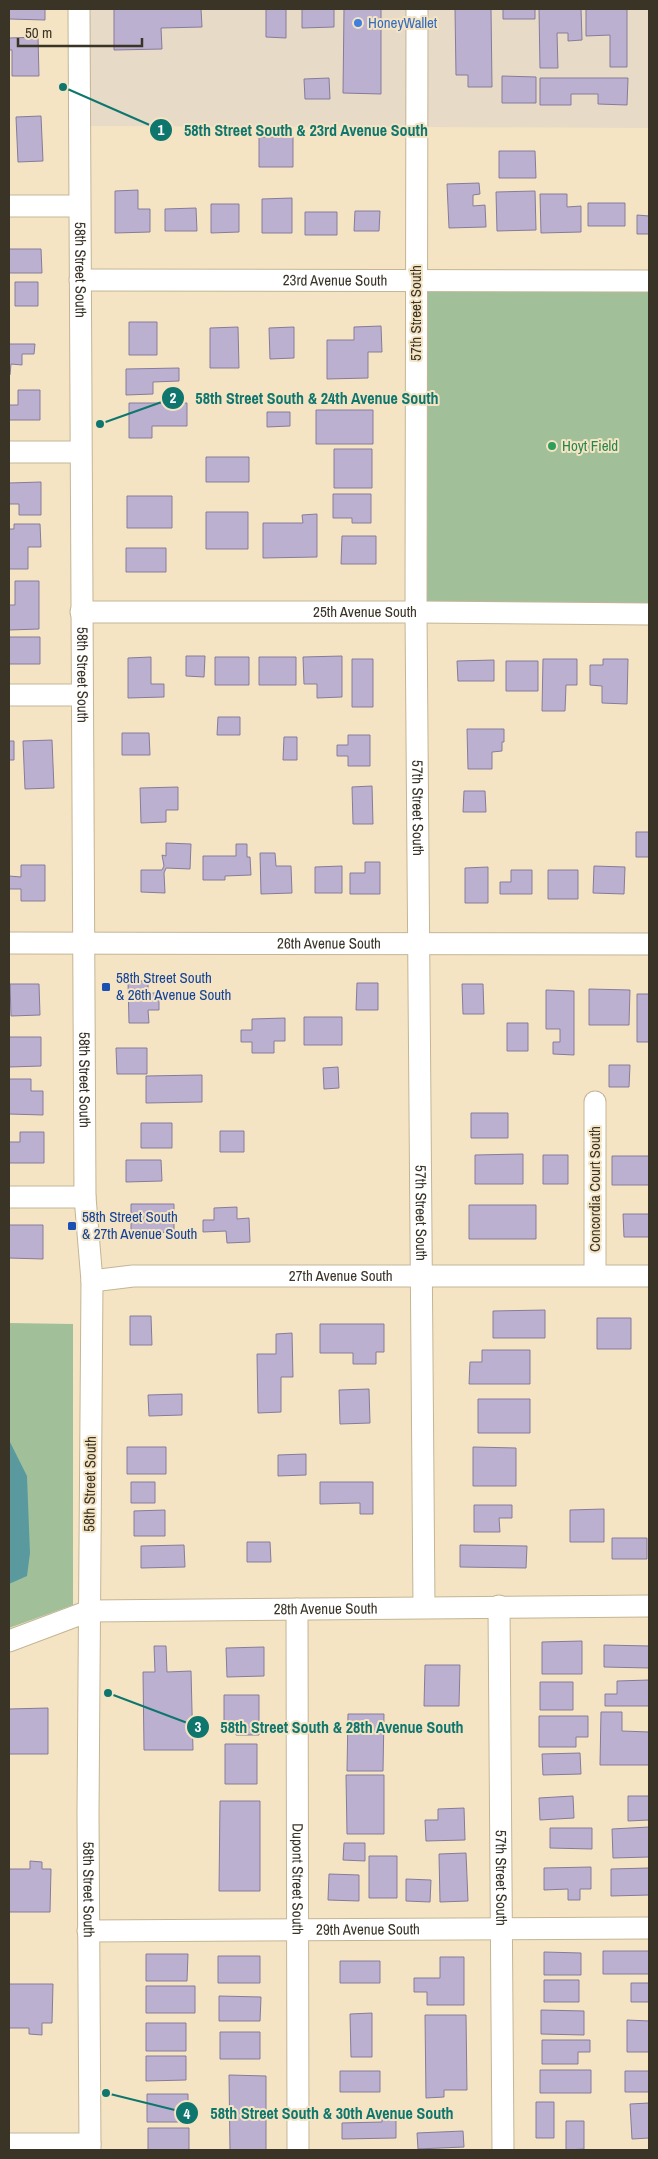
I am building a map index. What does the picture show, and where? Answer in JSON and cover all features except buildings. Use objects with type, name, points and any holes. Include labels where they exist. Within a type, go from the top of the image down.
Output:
[{"type":"street","name":"58th Street South","points":[[79,9],[80,452],[86,1197],[92,1280],[88,1931],[90,2147]]},
{"type":"street","name":"57th Street South","points":[[417,9],[416,612],[424,1607]]},
{"type":"street","points":[[9,206],[79,206]]},
{"type":"street","name":"23rd Avenue South","points":[[80,280],[649,281]]},
{"type":"street","points":[[9,452],[80,452]]},
{"type":"street","name":"25th Avenue South","points":[[81,612],[649,614]]},
{"type":"street","points":[[9,695],[82,695]]},
{"type":"street","name":"26th Avenue South","points":[[9,943],[649,944]]},
{"type":"street","name":"Concordia Court South","points":[[595,1102],[596,1275]]},
{"type":"street","points":[[9,1197],[86,1197]]},
{"type":"street","name":"27th Avenue South","points":[[92,1280],[133,1276],[649,1276]]},
{"type":"street","name":"57th Street South","points":[[499,1606],[503,2150]]},
{"type":"street","name":"28th Avenue South","points":[[9,1640],[89,1611],[649,1606]]},
{"type":"street","name":"Dupont Street South","points":[[297,1609],[298,2150]]},
{"type":"street","name":"29th Avenue South","points":[[88,1931],[649,1928]]},
{"type":"street","points":[[9,2144],[90,2147]]},
{"type":"shaded area","points":[[87,9],[409,9],[409,127],[88,126]]},
{"type":"shaded area","points":[[426,9],[649,9],[649,128],[426,127]]},
{"type":"green space","name":"Hoyt Field","points":[[425,289],[649,291],[649,605],[425,602]]},
{"type":"green space","points":[[9,1323],[73,1324],[73,1605],[9,1628]]},
{"type":"water","points":[[9,1440],[27,1476],[30,1553],[27,1576],[9,1584]]},
{"type":"place","name":"HoneyWallet","points":[[358,23]]},
{"type":"place","name":"58th Street South & 23rd Avenue South","points":[[63,87]]},
{"type":"place","name":"58th Street South & 24th Avenue South","points":[[100,424]]},
{"type":"place","name":"Hoyt Field","points":[[552,446]]},
{"type":"place","name":"58th Street South & 26th Avenue South","points":[[106,987]]},
{"type":"place","name":"58th Street South & 27th Avenue South","points":[[72,1226]]},
{"type":"place","name":"58th Street South & 28th Avenue South","points":[[108,1693]]},
{"type":"place","name":"58th Street South & 30th Avenue South","points":[[106,2093]]}]
